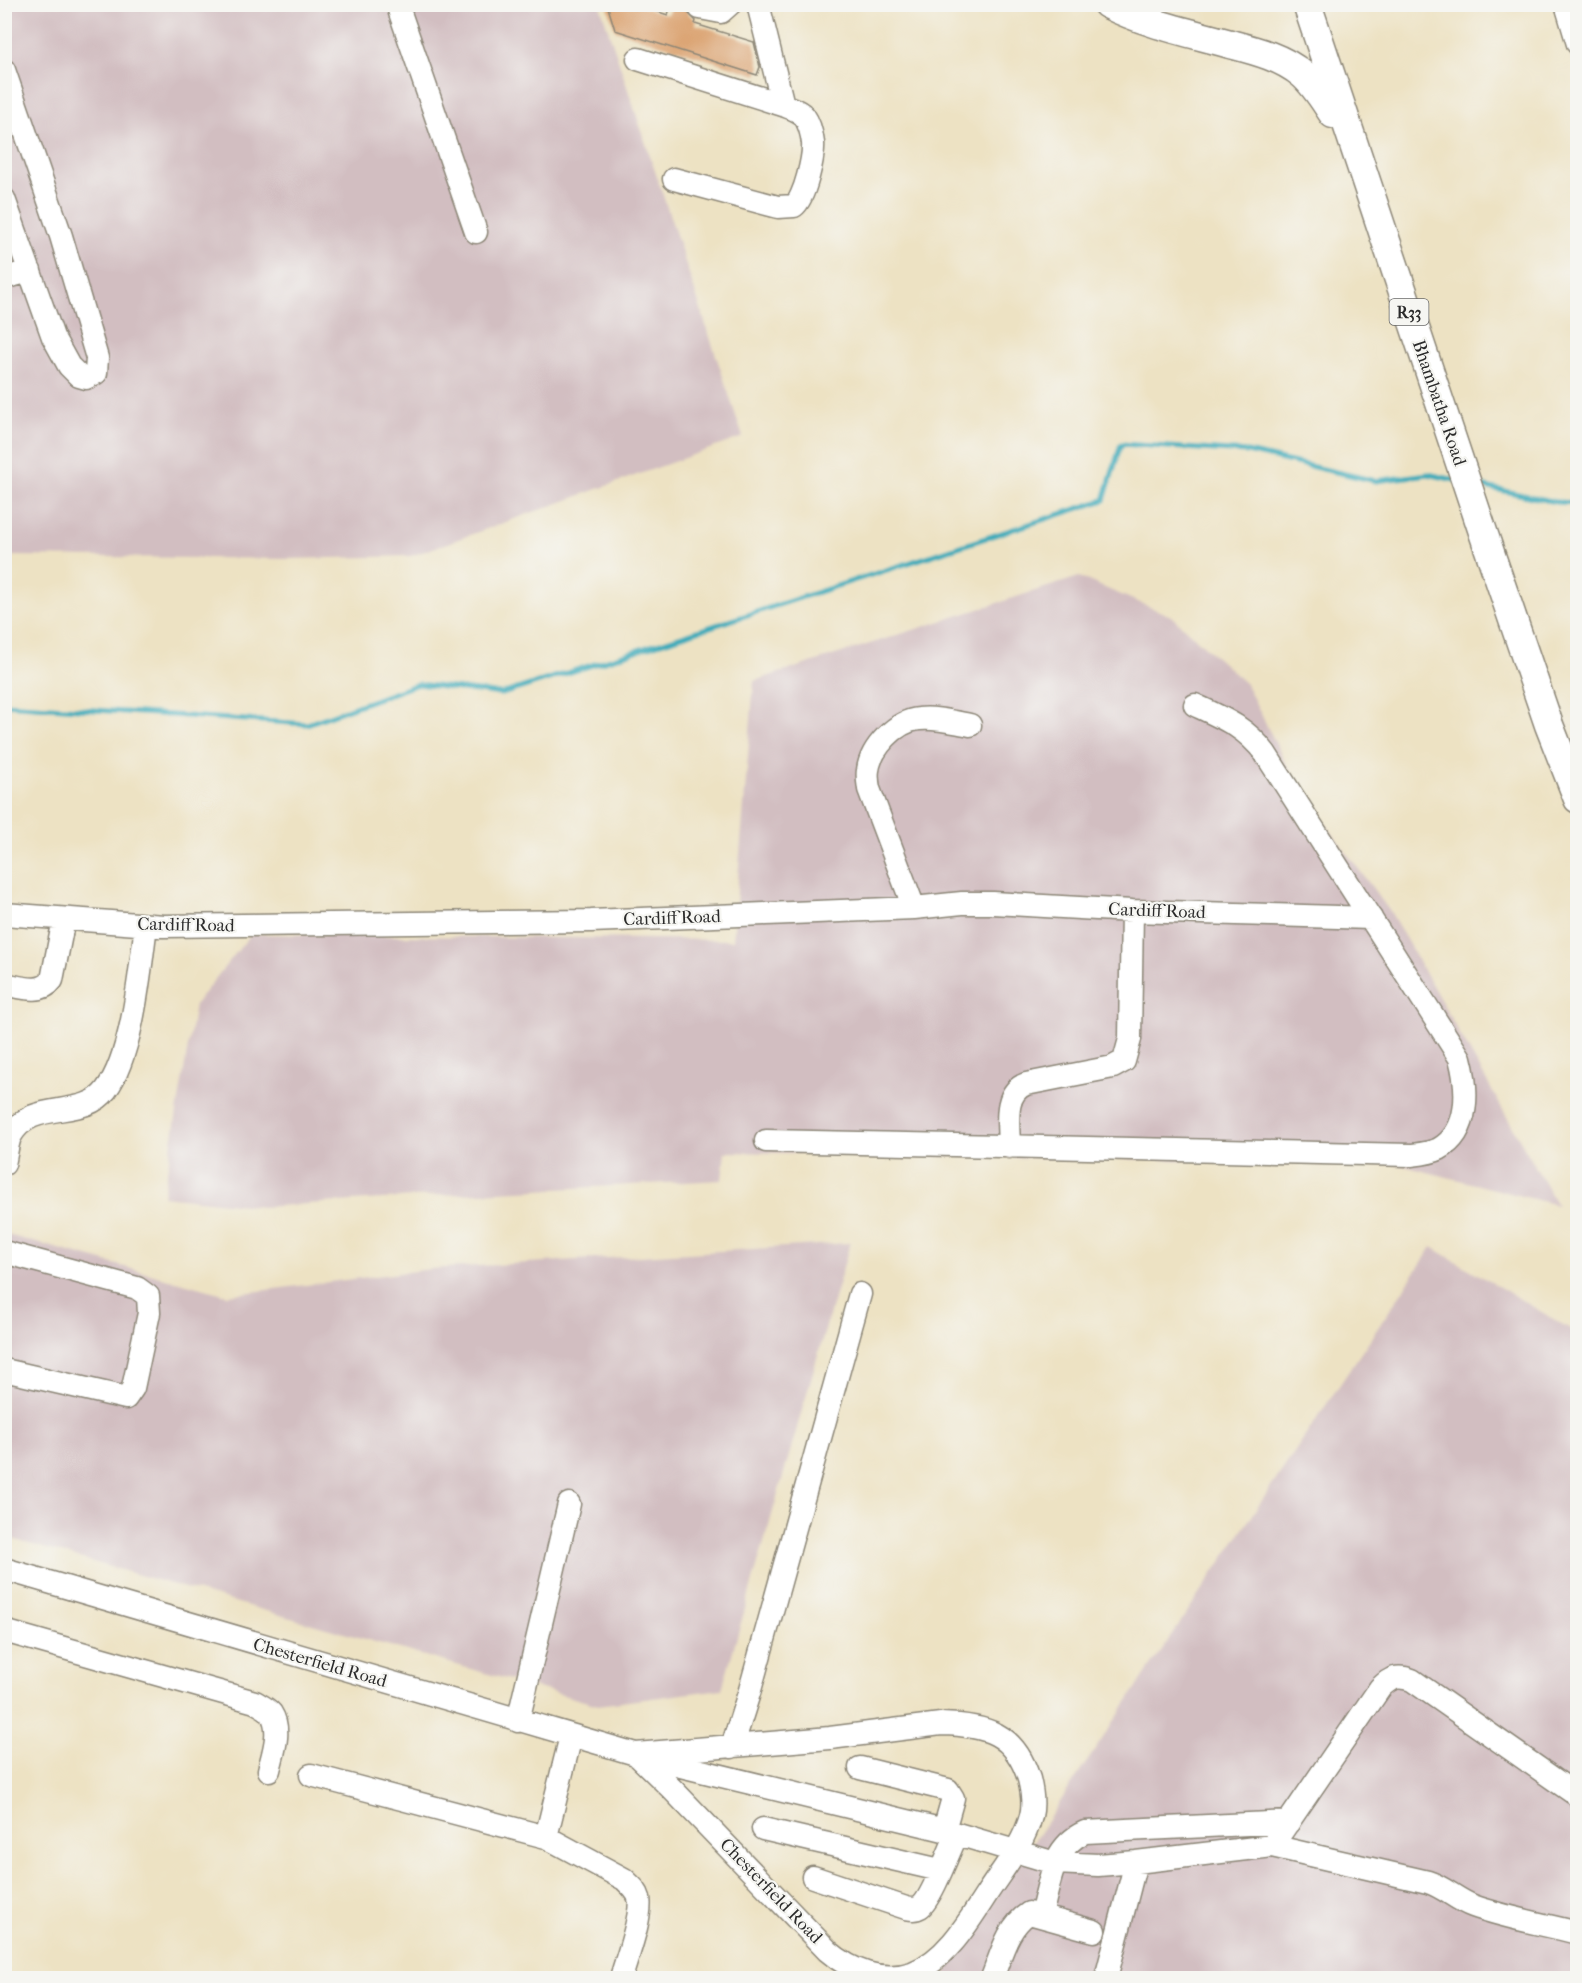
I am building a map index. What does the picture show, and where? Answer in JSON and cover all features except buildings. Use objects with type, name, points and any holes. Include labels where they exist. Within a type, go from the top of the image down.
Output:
[{"type":"main road","points":[[1107,4],[1127,14],[1252,50],[1286,63],[1315,85],[1357,157]]},
{"type":"main road","name":"Bhambatha Road","points":[[1307,4],[1484,536],[1549,725],[1578,799]]},
{"type":"street","points":[[397,4],[476,232]]},
{"type":"street","points":[[700,8],[721,12],[730,4]]},
{"type":"street","points":[[758,4],[783,105]]},
{"type":"street","points":[[1566,4],[1578,44]]},
{"type":"street","points":[[638,59],[800,112],[805,117],[812,134],[813,145],[801,197],[794,206],[778,207],[674,178]]},
{"type":"street","points":[[4,70],[61,236],[97,358],[98,366],[93,376],[86,378],[79,376],[69,366],[53,337],[4,199]]},
{"type":"street","points":[[4,278],[30,271]]},
{"type":"street","points":[[766,1141],[1411,1155],[1437,1149],[1454,1135],[1462,1117],[1467,1087],[1460,1058],[1255,739],[1234,723],[1195,705]]},
{"type":"street","points":[[914,909],[869,789],[868,769],[876,750],[883,741],[898,727],[911,720],[936,719],[970,724]]},
{"type":"street","name":"Cardiff Road","points":[[4,914],[146,925],[591,921],[914,909],[962,903],[993,903],[1132,911],[1371,918]]},
{"type":"street","points":[[1009,1147],[1009,1107],[1017,1088],[1026,1084],[1113,1067],[1124,1061],[1130,1039],[1132,911]]},
{"type":"street","points":[[4,984],[40,989],[48,986],[52,980],[64,919]]},
{"type":"street","points":[[4,1164],[10,1138],[19,1125],[32,1116],[47,1111],[85,1104],[97,1099],[106,1090],[119,1063],[132,1017],[146,925]]},
{"type":"street","points":[[4,1252],[137,1288],[148,1296],[149,1304],[133,1388],[126,1398],[4,1370]]},
{"type":"street","points":[[732,1747],[750,1690],[860,1294]]},
{"type":"street","points":[[518,1721],[569,1504]]},
{"type":"street","name":"Chesterfield Road","points":[[4,1569],[571,1736],[1015,1850]]},
{"type":"street","points":[[4,1631],[255,1702],[270,1711],[274,1721],[276,1734],[268,1770]]},
{"type":"street","points":[[1272,1845],[1380,1688],[1392,1678],[1397,1677],[1412,1680],[1578,1796]]},
{"type":"street","name":"Chesterfield Road","points":[[941,1724],[966,1724],[986,1729],[1012,1746],[1022,1760],[1030,1786],[1031,1815],[1015,1850],[978,1907],[947,1947],[930,1964],[911,1974],[884,1978],[851,1968],[828,1951],[636,1754],[732,1747],[941,1724]]},
{"type":"street","points":[[546,1837],[571,1736]]},
{"type":"street","points":[[813,1877],[911,1909],[921,1907],[926,1902],[940,1870],[950,1832],[953,1798],[948,1790],[860,1768]]},
{"type":"street","points":[[311,1775],[546,1837],[624,1879],[634,1888],[639,1898],[640,1911],[621,1978]]},
{"type":"street","points":[[1041,1916],[1055,1863],[1064,1846],[1085,1832],[1289,1822]]},
{"type":"street","points":[[763,1829],[940,1870]]},
{"type":"street","points":[[1015,1850],[1055,1863],[1098,1865],[1272,1845],[1435,1884],[1454,1898],[1475,1907],[1578,1933]]},
{"type":"street","points":[[1106,1978],[1136,1862]]},
{"type":"street","points":[[992,1978],[1008,1937],[1015,1925],[1029,1913],[1094,1931]]},
{"type":"shaded area","points":[[5,5],[600,5],[743,437],[411,556],[290,559],[5,556]]},
{"type":"shaded area","points":[[1079,577],[1171,616],[1246,684],[1296,784],[1391,913],[1557,1205],[1396,1164],[725,1152],[722,1180],[263,1207],[163,1196],[195,1004],[251,934],[733,940],[754,681]]},
{"type":"shaded area","points":[[4,1234],[227,1295],[431,1269],[850,1243],[722,1689],[598,1705],[5,1537]]},
{"type":"shaded area","points":[[1432,1247],[1577,1333],[1577,1978],[942,1978]]},
{"type":"waterway","points":[[4,704],[307,724],[418,684],[502,694],[1104,500],[1121,444],[1247,452],[1376,481],[1428,474],[1455,480]]},
{"type":"waterway","points":[[1476,485],[1556,502],[1578,503]]}]
